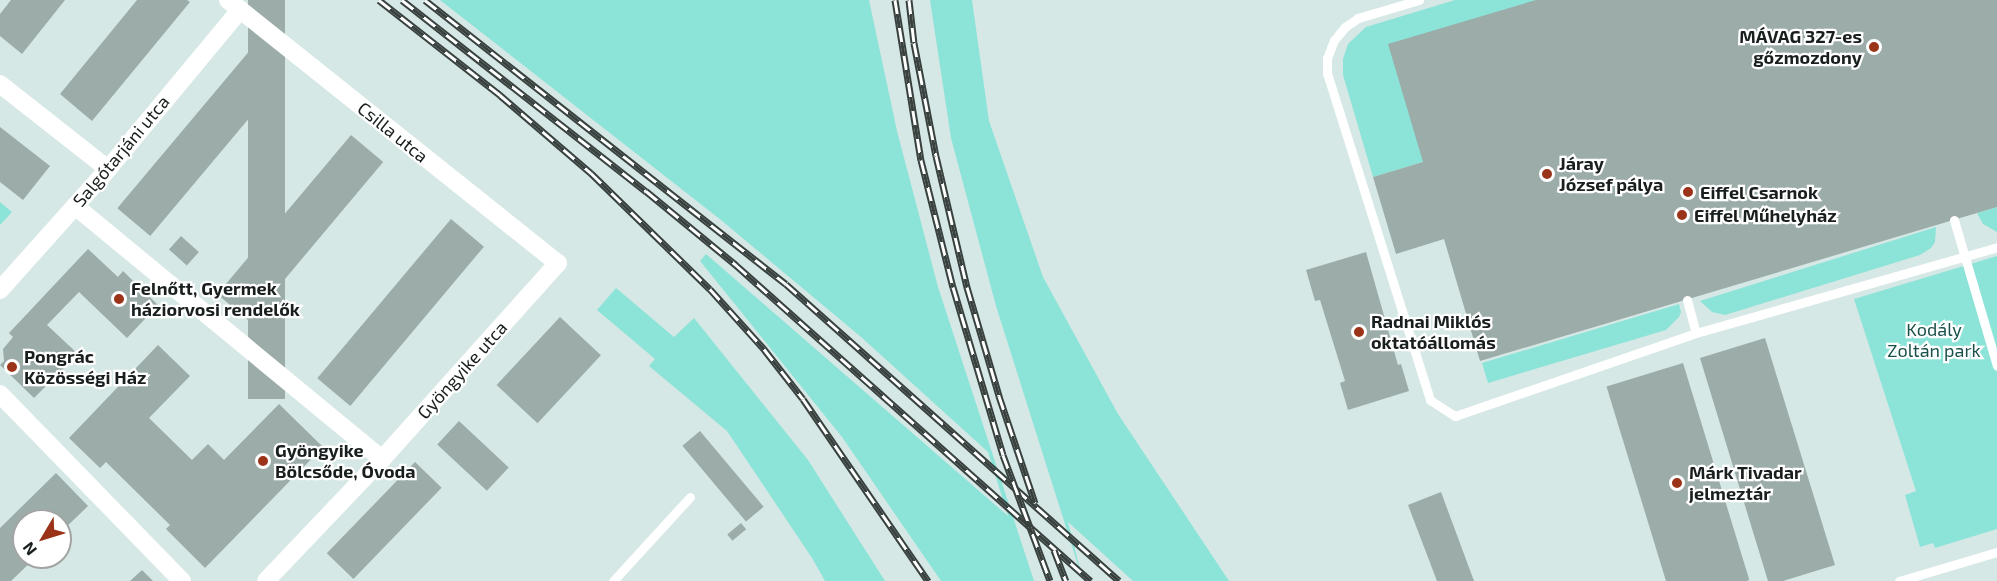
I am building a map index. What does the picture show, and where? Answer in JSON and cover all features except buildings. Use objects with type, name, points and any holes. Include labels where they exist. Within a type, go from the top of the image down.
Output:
[{"type":"street","name":"Salgótarjáni utca","points":[[0,290],[108,169],[234,5]]},
{"type":"street","name":"Csilla utca","points":[[234,5],[558,263]]},
{"type":"street","points":[[0,84],[108,169]]},
{"type":"street","points":[[75,207],[382,459]]},
{"type":"street","name":"Gyöngyike utca","points":[[266,581],[382,459],[558,263]]},
{"type":"street","points":[[0,394],[182,581]]},
{"type":"lane","points":[[1419,0],[1358,18],[1345,27],[1334,40],[1327,58],[1327,73],[1430,400],[1455,416],[1696,333],[1966,258],[1997,247]]},
{"type":"lane","points":[[1954,220],[1997,366]]},
{"type":"lane","points":[[1687,300],[1696,333]]},
{"type":"lane","points":[[613,581],[690,497]]},
{"type":"lane","points":[[1899,581],[1997,552]]},
{"type":"green space","points":[[440,0],[869,0],[897,131],[938,287],[1034,581],[941,581],[842,437],[700,261],[706,254],[1008,516],[988,452],[861,337],[721,220]]},
{"type":"green space","points":[[930,0],[972,0],[989,121],[1043,277],[1118,414],[1229,581],[1133,581],[1068,522],[1083,581],[996,306],[951,138]]},
{"type":"green space","points":[[1455,0],[1536,0],[1423,162],[1373,177],[1343,75],[1343,59],[1348,44],[1366,27]]},
{"type":"green space","points":[[0,202],[12,212],[0,225]]},
{"type":"green space","points":[[1997,207],[1997,232],[1983,224],[1977,213]]},
{"type":"green space","points":[[1936,227],[1935,242],[1931,248],[1920,255],[1725,315],[1712,312],[1700,301]]},
{"type":"green space","name":"Kodály Zoltán park","points":[[1997,256],[1997,529],[1935,548],[1933,543],[1920,547],[1905,495],[1916,491],[1854,299]]},
{"type":"green space","points":[[616,288],[674,337],[694,318],[808,460],[885,581],[825,581],[727,431],[649,366],[655,359],[597,310]]},
{"type":"green space","points":[[1679,304],[1681,312],[1679,317],[1666,330],[1488,383],[1482,363]]},
{"type":"railway","points":[[379,0],[500,95],[591,173],[710,289],[764,349],[803,399],[928,581]]},
{"type":"railway","points":[[402,0],[646,191],[736,265],[1091,581]]},
{"type":"railway","points":[[425,0],[786,284],[1119,581]]},
{"type":"railway","points":[[895,0],[921,160],[953,287],[1003,455],[1050,581]]},
{"type":"railway","points":[[909,0],[914,43],[936,156],[967,287],[999,396],[1035,503]]},
{"type":"railway","points":[[1054,550],[1066,581]]},
{"type":"place","name":"MÁVAG 327-es gőzmozdony","points":[[1874,47]]},
{"type":"place","name":"Járay József pálya","points":[[1547,174]]},
{"type":"place","name":"Eiffel Csarnok","points":[[1688,192]]},
{"type":"place","name":"Eiffel Műhelyház","points":[[1682,215]]},
{"type":"place","name":"Felnőtt, Gyermek háziorvosi rendelők","points":[[119,299]]},
{"type":"place","name":"Radnai Miklós oktatóállomás","points":[[1359,332]]},
{"type":"place","name":"Pongrác Közösségi Ház","points":[[12,367]]},
{"type":"place","name":"Gyöngyike Bölcsőde, Óvoda","points":[[263,461]]},
{"type":"place","name":"Márk Tivadar jelmeztár","points":[[1677,483]]}]
